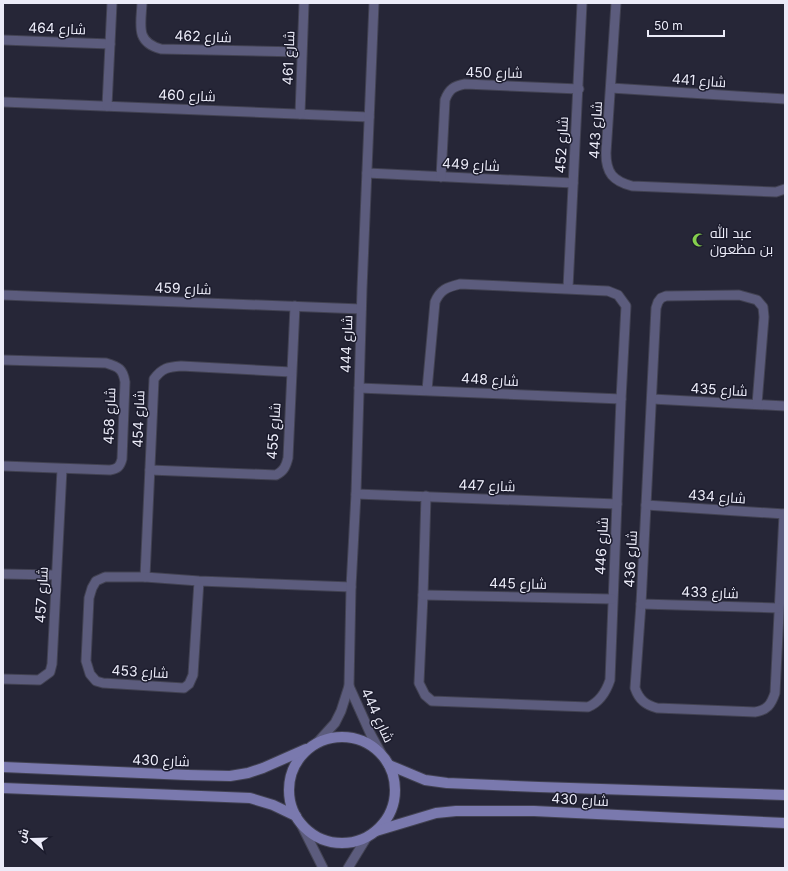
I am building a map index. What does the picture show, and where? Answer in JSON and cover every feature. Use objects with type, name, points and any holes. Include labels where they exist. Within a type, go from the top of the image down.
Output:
[{"type":"street","points":[[107,106],[112,3]]},
{"type":"street","name":"شارع 462","points":[[142,3],[140,27],[142,36],[147,43],[154,47],[161,49],[301,52]]},
{"type":"street","name":"شارع 461","points":[[300,114],[301,52],[304,3]]},
{"type":"street","name":"شارع 444","points":[[314,744],[327,733],[335,723],[349,686],[361,309],[374,3]]},
{"type":"street","name":"شارع 452","points":[[568,288],[579,89],[582,3]]},
{"type":"street","name":"شارع 443","points":[[616,3],[606,162],[610,175],[622,183],[632,186],[776,192],[785,189]]},
{"type":"street","name":"شارع 464","points":[[3,40],[110,44]]},
{"type":"street","name":"شارع 450","points":[[441,177],[445,100],[449,91],[456,86],[465,84],[579,89]]},
{"type":"street","name":"شارع 441","points":[[611,88],[785,99]]},
{"type":"street","name":"شارع 460","points":[[3,102],[369,117]]},
{"type":"street","name":"شارع 449","points":[[367,173],[573,183]]},
{"type":"street","name":"شارع 446","points":[[426,496],[419,683],[425,695],[432,701],[588,707],[594,705],[606,692],[610,680],[612,599],[626,306],[623,300],[618,295],[608,291],[568,288],[460,284],[444,289],[438,294],[435,302],[427,390]]},
{"type":"street","name":"شارع 459","points":[[3,295],[361,309]]},
{"type":"street","name":"شارع 436","points":[[757,404],[764,317],[763,307],[757,300],[739,295],[673,295],[661,298],[656,308],[641,604],[635,688],[642,701],[657,708],[755,712],[763,711],[769,707],[775,693],[778,608],[784,514]]},
{"type":"street","name":"شارع 455","points":[[150,470],[269,475],[276,475],[282,472],[286,466],[288,458],[295,306]]},
{"type":"street","name":"شارع 458","points":[[3,360],[106,363],[116,366],[121,370],[124,374],[125,382],[122,459],[120,466],[116,469],[62,469],[3,466]]},
{"type":"street","name":"شارع 454","points":[[145,577],[154,379],[160,371],[169,367],[181,366],[291,372]]},
{"type":"street","name":"شارع 448","points":[[359,388],[621,399]]},
{"type":"street","name":"شارع 435","points":[[652,399],[785,406]]},
{"type":"street","name":"شارع 457","points":[[3,678],[39,680],[50,672],[52,664],[62,469]]},
{"type":"street","name":"شارع 447","points":[[356,494],[617,504]]},
{"type":"street","name":"شارع 434","points":[[646,505],[784,514]]},
{"type":"street","points":[[3,574],[56,575]]},
{"type":"street","name":"شارع 453","points":[[199,581],[193,675],[189,684],[184,688],[103,683],[96,681],[90,674],[86,661],[89,598],[96,581],[105,577],[145,577],[199,581],[351,587]]},
{"type":"street","name":"شارع 445","points":[[423,595],[612,599]]},
{"type":"street","name":"شارع 433","points":[[641,604],[778,608]]},
{"type":"street","name":"شارع 444","points":[[349,686],[371,735],[382,755]]},
{"type":"street","points":[[302,826],[311,834],[333,843],[351,842],[367,837],[376,831],[389,815],[393,805],[395,784],[389,765],[382,755],[363,741],[351,737],[339,737],[327,739],[314,744],[300,757],[292,773],[289,791],[290,800],[296,816],[323,868]]},
{"type":"street","name":"شارع 430","points":[[3,767],[230,776],[248,773],[263,768],[314,744]]},
{"type":"street","name":"شارع 430","points":[[389,765],[425,780],[447,783],[539,788],[785,795]]},
{"type":"street","points":[[3,788],[250,798],[273,805],[296,816]]},
{"type":"street","name":"شارع 430","points":[[376,831],[436,813],[456,811],[534,811],[784,824]]},
{"type":"street","points":[[348,868],[367,837]]},
{"type":"place","name":"عبد الله بن مظعون","points":[[699,240]]}]
